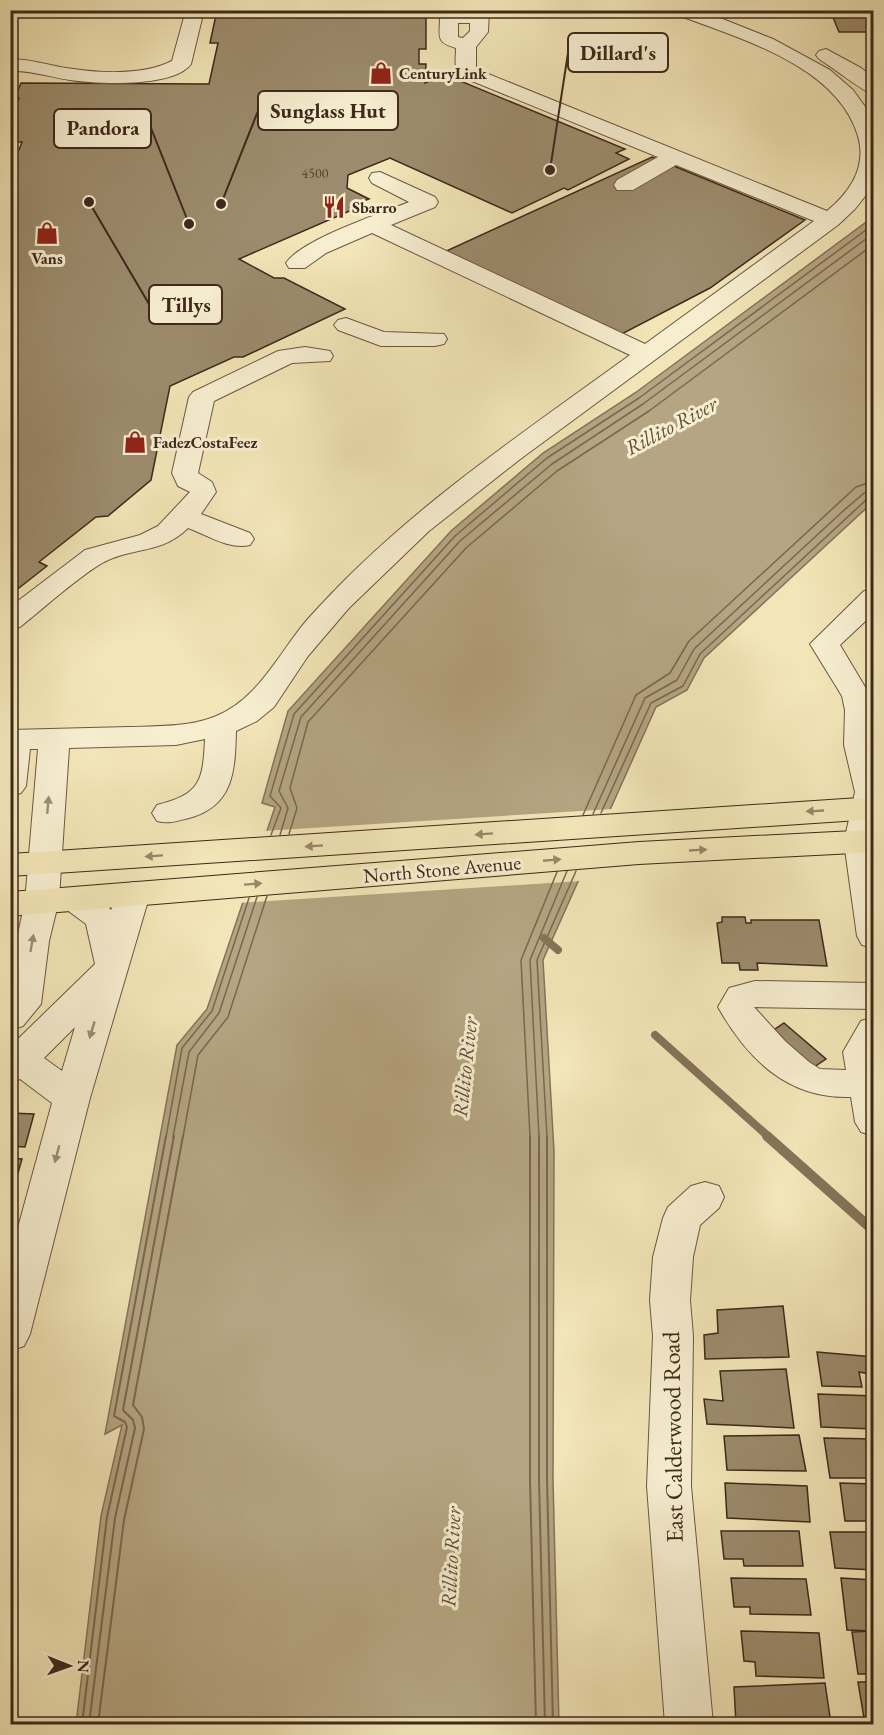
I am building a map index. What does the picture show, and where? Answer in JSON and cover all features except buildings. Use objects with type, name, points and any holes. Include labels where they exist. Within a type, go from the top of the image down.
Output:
[{"type":"main road","name":"North Stone Avenue","points":[[26,903],[195,889],[643,838],[870,808]]},
{"type":"main road","name":"North Stone Avenue","points":[[10,865],[213,853],[643,838],[867,842]]},
{"type":"street","points":[[10,65],[28,63],[74,75],[155,74],[181,64],[195,10]]},
{"type":"street","points":[[10,786],[13,740],[177,735],[221,726],[246,714],[263,700],[314,630],[364,575],[410,533],[479,478],[830,220],[850,202],[866,179],[872,158],[872,132],[865,117],[838,87],[812,67],[743,28],[682,10]]},
{"type":"street","points":[[466,45],[449,40],[449,17],[480,14],[480,32],[466,45],[465,69],[469,73],[830,220]]},
{"type":"street","points":[[781,50],[814,47],[854,72],[873,89]]},
{"type":"street","points":[[625,185],[674,157]]},
{"type":"street","points":[[297,263],[318,248],[427,202],[380,178]]},
{"type":"street","points":[[372,225],[648,354]]},
{"type":"street","points":[[346,325],[381,339],[435,339]]},
{"type":"street","points":[[10,621],[89,559],[160,538],[185,517],[203,488],[190,483],[185,476],[202,397],[287,356],[305,354],[321,356]]},
{"type":"street","points":[[185,517],[240,539]]},
{"type":"street","points":[[873,597],[825,644],[867,708],[866,743],[871,792],[867,842],[873,936]]},
{"type":"street","points":[[168,813],[199,803],[213,789],[219,773],[221,726]]},
{"type":"street","points":[[10,1017],[23,1004],[32,941],[26,903],[45,864],[54,739]]},
{"type":"street","points":[[10,1334],[72,1098],[133,894]]},
{"type":"street","points":[[72,1098],[14,1060],[110,969],[108,932],[90,905],[75,899]]},
{"type":"street","points":[[870,1083],[815,1082],[802,1075],[742,1020],[736,1007],[741,997],[755,994],[873,996]]},
{"type":"street","points":[[873,1030],[861,1052],[870,1083],[873,1122]]},
{"type":"street","name":"East Calderwood Road","points":[[689,1725],[669,1486],[673,1336],[670,1300],[673,1257],[682,1218],[705,1197]]},
{"type":"water","name":"Rillito River","points":[[873,217],[873,502],[704,658],[687,690],[656,707],[543,960],[554,1151],[553,1480],[559,1724],[76,1724],[101,1516],[122,1425],[105,1434],[177,1045],[207,1009],[275,807],[262,803],[288,711],[451,531],[543,453],[635,393]]},
{"type":"pier","points":[[613,809],[581,881],[238,903],[263,831]]},
{"type":"waterway","points":[[544,938],[558,950]]},
{"type":"waterway","points":[[655,1035],[769,1137]]},
{"type":"waterway","points":[[767,1136],[874,1231]]},
{"type":"place","name":"CenturyLink","points":[[381,73]]},
{"type":"place","name":"Dillard's","points":[[550,170]]},
{"type":"place","name":"Tillys","points":[[89,202]]},
{"type":"place","name":"Sunglass Hut","points":[[221,204]]},
{"type":"place","name":"Sbarro","points":[[334,207]]},
{"type":"place","name":"Pandora","points":[[189,224]]},
{"type":"place","name":"Vans","points":[[47,233]]},
{"type":"place","name":"FadezCostaFeez","points":[[135,442]]}]
